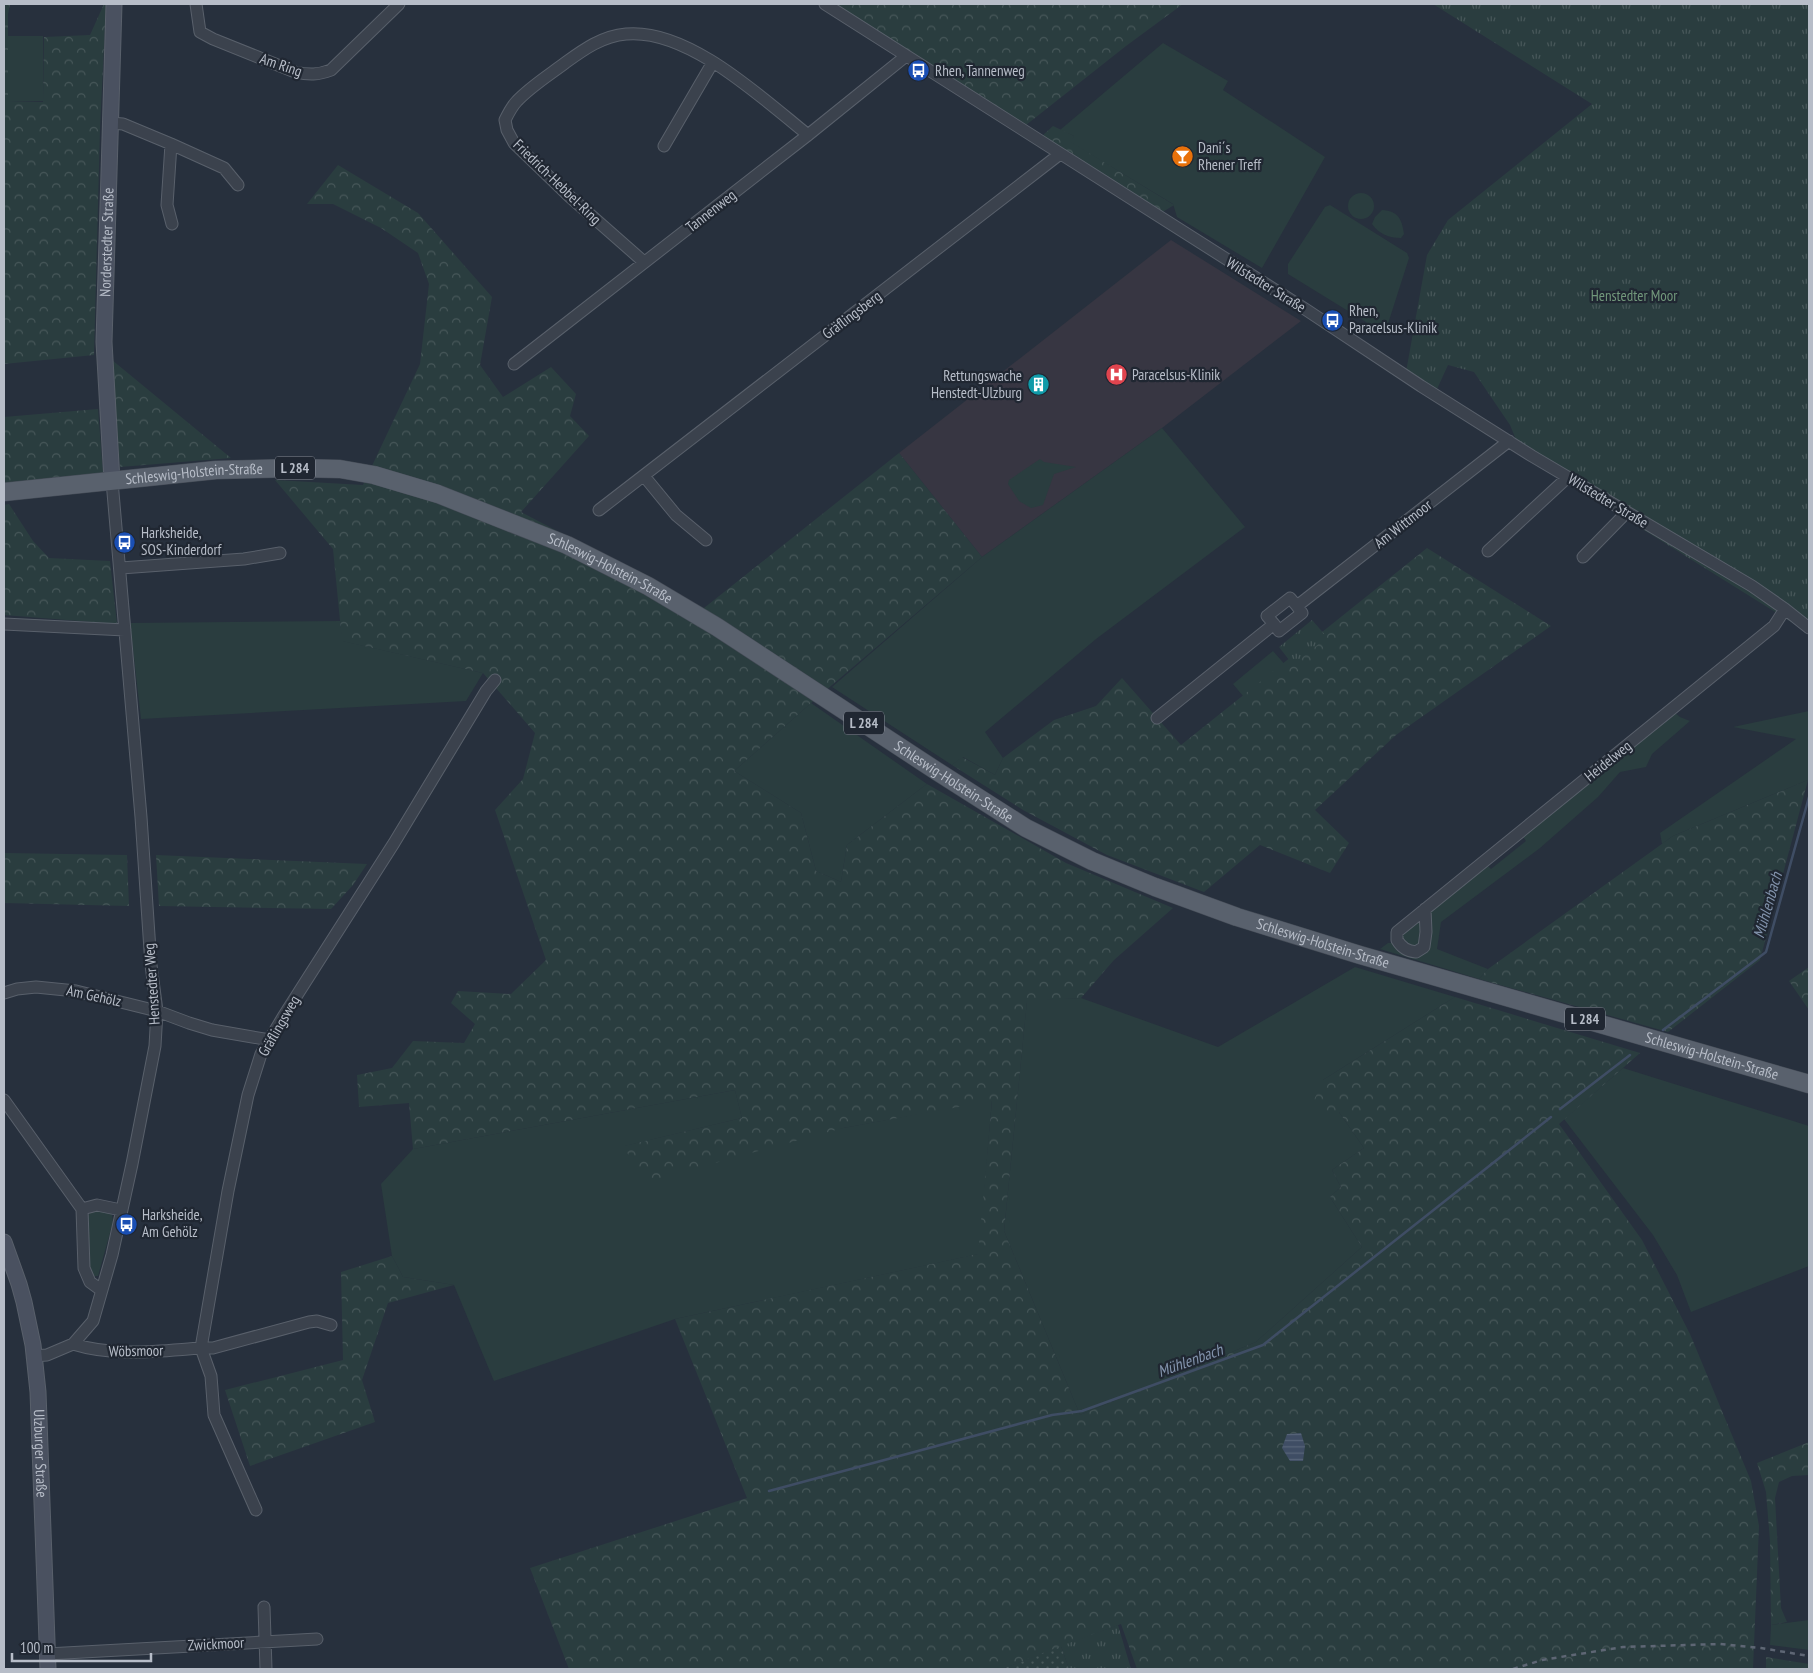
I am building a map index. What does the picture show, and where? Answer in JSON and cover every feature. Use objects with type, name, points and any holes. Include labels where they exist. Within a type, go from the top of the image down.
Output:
[{"type":"main road","name":"Schleswig-Holstein-Straße","points":[[4,492],[216,470],[295,468],[340,470],[374,475],[438,494],[567,545],[648,586],[717,627],[1026,828],[1092,861],[1155,887],[1237,917],[1360,955],[1809,1084]]},
{"type":"street","name":"Norderstedter Straße","points":[[112,481],[104,342],[114,4]]},
{"type":"street","name":"Am Ring","points":[[196,4],[200,32],[295,72],[308,75],[331,70],[398,4]]},
{"type":"street","name":"Wilstedter Straße","points":[[825,4],[1305,309],[1421,386],[1568,477],[1752,586],[1807,626]]},
{"type":"street","name":"Friedrich-Hebbel-Ring","points":[[644,262],[569,196],[514,143],[507,130],[505,120],[516,101],[554,71],[591,44],[618,35],[643,34],[676,41],[713,62],[760,95],[808,135]]},
{"type":"street","name":"Tannenweg","points":[[514,364],[808,135],[906,56]]},
{"type":"street","points":[[664,146],[713,62]]},
{"type":"street","points":[[111,124],[124,124],[224,168],[238,185]]},
{"type":"street","points":[[171,144],[167,205],[172,224]]},
{"type":"street","name":"Gräflingsberg","points":[[598,510],[1060,154]]},
{"type":"street","name":"Am Wittmoor","points":[[1157,718],[1274,624],[1267,616],[1290,598],[1297,606],[1509,441]]},
{"type":"street","points":[[644,476],[676,515],[706,540]]},
{"type":"street","points":[[1488,551],[1568,477]]},
{"type":"street","name":"Henstedter Weg","points":[[34,1356],[47,1355],[73,1344],[93,1321],[112,1255],[155,1046],[157,1011],[151,965],[121,568],[112,481]]},
{"type":"street","points":[[1583,557],[1627,512]]},
{"type":"street","points":[[121,568],[244,559],[280,553]]},
{"type":"street","name":"Heidelweg","points":[[1425,909],[1774,626],[1785,609]]},
{"type":"street","points":[[4,624],[125,630]]},
{"type":"street","name":"Gräflingsweg","points":[[201,1348],[228,1191],[248,1095],[261,1054],[339,932],[486,691],[495,680]]},
{"type":"street","name":"Am Gehölz","points":[[4,993],[17,989],[56,988],[76,991],[157,1011],[189,1024],[212,1030],[270,1040]]},
{"type":"street","points":[[4,1100],[82,1209],[84,1268],[90,1282],[101,1290]]},
{"type":"street","points":[[82,1209],[97,1205],[121,1210]]},
{"type":"street","name":"Ulzburger Straße","points":[[4,1242],[19,1284],[34,1356],[39,1409],[48,1669]]},
{"type":"street","points":[[256,1510],[214,1415],[211,1376],[201,1348],[213,1348],[309,1322],[317,1321],[330,1324]]},
{"type":"street","name":"Wöbsmoor","points":[[73,1344],[94,1351],[126,1352],[201,1348]]},
{"type":"street","name":"Zwickmoor","points":[[264,1607],[265,1642]]},
{"type":"street","name":"Zwickmoor","points":[[47,1654],[317,1639]]},
{"type":"street","points":[[265,1642],[266,1669]]},
{"type":"shaded area","name":"Paracelsus-Klinik","points":[[1171,240],[1301,321],[1162,428],[982,557],[899,453]]},
{"type":"green space","points":[[4,4],[10,4],[8,14],[8,101],[43,102],[44,37],[90,35],[104,4],[106,4],[100,129],[94,355],[4,364]]},
{"type":"green space","points":[[831,4],[1183,4],[1126,46],[1026,125]]},
{"type":"green space","name":"Henstedter Moor","points":[[1433,4],[1809,4],[1809,633],[1522,454],[1510,425],[1474,372],[1448,365],[1437,389],[1406,372],[1427,255],[1448,220],[1592,104]]},
{"type":"green space","points":[[8,36],[43,36],[43,101],[8,101]]},
{"type":"green space","points":[[1163,43],[1228,81],[1223,90],[1325,157],[1262,268],[1177,217],[1173,204],[1070,142],[1074,136],[1060,130]]},
{"type":"green space","points":[[1053,126],[1074,136],[1071,142],[1174,205],[1161,213],[1042,136]]},
{"type":"green space","points":[[338,165],[418,213],[492,297],[480,365],[503,397],[551,367],[576,394],[570,416],[589,436],[521,512],[704,608],[899,453],[982,557],[734,771],[801,813],[816,871],[841,882],[847,845],[927,784],[1066,863],[1173,908],[1114,960],[1081,998],[1027,1001],[1004,1231],[1080,1415],[1256,1342],[1362,1247],[1330,1197],[1341,1187],[1332,1170],[1364,1148],[1339,1112],[1326,1115],[1313,1102],[1323,1080],[1455,997],[1640,1053],[1559,1124],[1642,1240],[1690,1334],[1751,1481],[1759,1526],[1753,1669],[1137,1669],[1121,1624],[1002,1669],[569,1669],[530,1568],[747,1498],[675,1319],[978,1254],[992,1101],[843,1128],[642,1183],[624,1146],[742,1118],[735,1090],[413,1149],[409,1103],[359,1107],[357,1075],[392,1068],[413,1041],[464,1043],[475,1024],[451,1003],[458,991],[511,994],[546,960],[495,810],[523,779],[535,733],[483,673],[342,641],[333,549],[275,480],[363,485],[420,364],[429,284],[418,253],[381,228],[333,204],[307,204]]},
{"type":"green space","points":[[1361,193],[1370,197],[1374,206],[1370,215],[1361,219],[1352,215],[1348,206],[1352,197]]},
{"type":"green space","points":[[1330,205],[1407,253],[1409,258],[1386,330],[1379,330],[1288,274],[1288,264],[1325,207]]},
{"type":"green space","points":[[1382,210],[1392,212],[1398,217],[1404,234],[1401,238],[1385,235],[1372,224],[1375,217]]},
{"type":"green space","points":[[112,360],[231,458],[120,467]]},
{"type":"green space","points":[[98,409],[103,473],[4,484],[4,417]]},
{"type":"green space","points":[[1162,428],[1245,527],[1096,639],[985,732],[1003,758],[995,775],[963,757],[952,765],[832,687],[982,557]]},
{"type":"green space","points":[[1040,459],[1044,462],[1076,467],[1054,474],[1043,505],[1031,508],[1019,501],[1008,484],[1009,480]]},
{"type":"green space","points":[[9,504],[33,541],[49,558],[110,561],[117,624],[4,615],[4,505]]},
{"type":"green space","points":[[1427,548],[1551,626],[1396,735],[1315,810],[1349,843],[1330,873],[1260,845],[1204,892],[1107,855],[1023,810],[952,765],[962,757],[995,775],[1003,758],[1054,720],[1096,706],[1122,678],[1181,745]]},
{"type":"green space","points":[[1312,620],[1327,637],[1293,665],[1279,647]]},
{"type":"green space","points":[[340,621],[343,641],[483,673],[466,701],[141,719],[130,623]]},
{"type":"green space","points":[[1273,651],[1288,668],[1248,702],[1233,684]]},
{"type":"green space","points":[[811,703],[927,784],[847,845],[841,882],[816,871],[801,813],[734,771]]},
{"type":"green space","points":[[1809,711],[1808,780],[1673,836],[1662,844],[1660,833],[1796,739],[1733,727]]},
{"type":"green space","points":[[1674,712],[1690,721],[1652,754],[1646,767],[1620,772],[1598,797],[1540,848],[1441,922],[1437,949],[1488,969],[1479,979],[1380,949],[1388,943],[1395,943],[1417,954],[1429,910],[1486,864],[1491,869],[1526,841],[1522,835]]},
{"type":"green space","points":[[1808,780],[1760,960],[1668,1032],[1479,979],[1488,969],[1673,836]]},
{"type":"green space","points":[[4,853],[127,855],[129,906],[4,903]]},
{"type":"green space","points":[[156,855],[367,864],[353,885],[331,909],[159,906]]},
{"type":"green space","points":[[1420,920],[1424,940],[1417,949],[1407,945],[1401,939],[1401,932]]},
{"type":"green space","points":[[1355,967],[1455,997],[1323,1080],[1339,1112],[1364,1148],[1332,1170],[1341,1187],[1330,1197],[1362,1247],[1256,1342],[1080,1415],[1004,1231],[1027,1000],[1081,998],[1218,1047]]},
{"type":"green space","points":[[1809,967],[1809,1010],[1789,981]]},
{"type":"green space","points":[[1623,1068],[1809,1126],[1809,1266],[1691,1312],[1677,1275],[1653,1235],[1564,1119]]},
{"type":"green space","points":[[735,1090],[742,1118],[625,1146],[843,1128],[992,1100],[979,1254],[675,1319],[494,1381],[454,1285],[403,1277],[392,1256],[381,1184],[413,1149]]},
{"type":"green space","points":[[96,1210],[109,1212],[112,1215],[113,1222],[98,1276],[94,1276],[89,1265],[87,1218],[90,1213]]},
{"type":"green space","points":[[392,1256],[403,1277],[454,1285],[388,1303],[362,1380],[375,1422],[250,1466],[225,1390],[343,1360],[341,1272]]},
{"type":"green space","points":[[1809,1442],[1809,1475],[1792,1476],[1779,1482],[1775,1498],[1781,1608],[1787,1622],[1771,1625],[1770,1541],[1766,1492],[1757,1463]]},
{"type":"green space","points":[[1809,1620],[1809,1650],[1770,1645],[1771,1625]]},
{"type":"green space","points":[[1118,1625],[1131,1669],[1069,1669],[1061,1646]]},
{"type":"green space","points":[[1061,1646],[1069,1669],[1002,1669]]},
{"type":"green space","points":[[1766,1657],[1809,1664],[1809,1669],[1766,1669]]},
{"type":"water","points":[[1301,1433],[1305,1446],[1303,1461],[1290,1461],[1282,1448],[1287,1434]]},
{"type":"waterway","name":"Mühlenbach","points":[[1663,1030],[1766,952],[1809,797]]},
{"type":"waterway","name":"Mühlenbach","points":[[1560,1109],[1630,1055]]},
{"type":"waterway","name":"Mühlenbach","points":[[769,1491],[1052,1415],[1082,1411],[1263,1345],[1551,1117]]},
{"type":"railway","points":[[1513,1669],[1542,1660],[1623,1647],[1720,1644],[1761,1648],[1809,1656]]},
{"type":"place","name":"Rhen, Tannenweg","points":[[919,71]]},
{"type":"place","name":"Dani´s Rhener Treff","points":[[1182,157]]},
{"type":"place","name":"Rhen, Paracelsus-Klinik","points":[[1333,320]]},
{"type":"place","name":"Paracelsus-Klinik","points":[[1116,375]]},
{"type":"place","name":"Rettungswache Henstedt-Ulzburg","points":[[1038,385]]},
{"type":"place","name":"Harksheide, SOS-Kinderdorf","points":[[125,542]]},
{"type":"place","name":"Harksheide, Am Gehölz","points":[[126,1224]]}]
